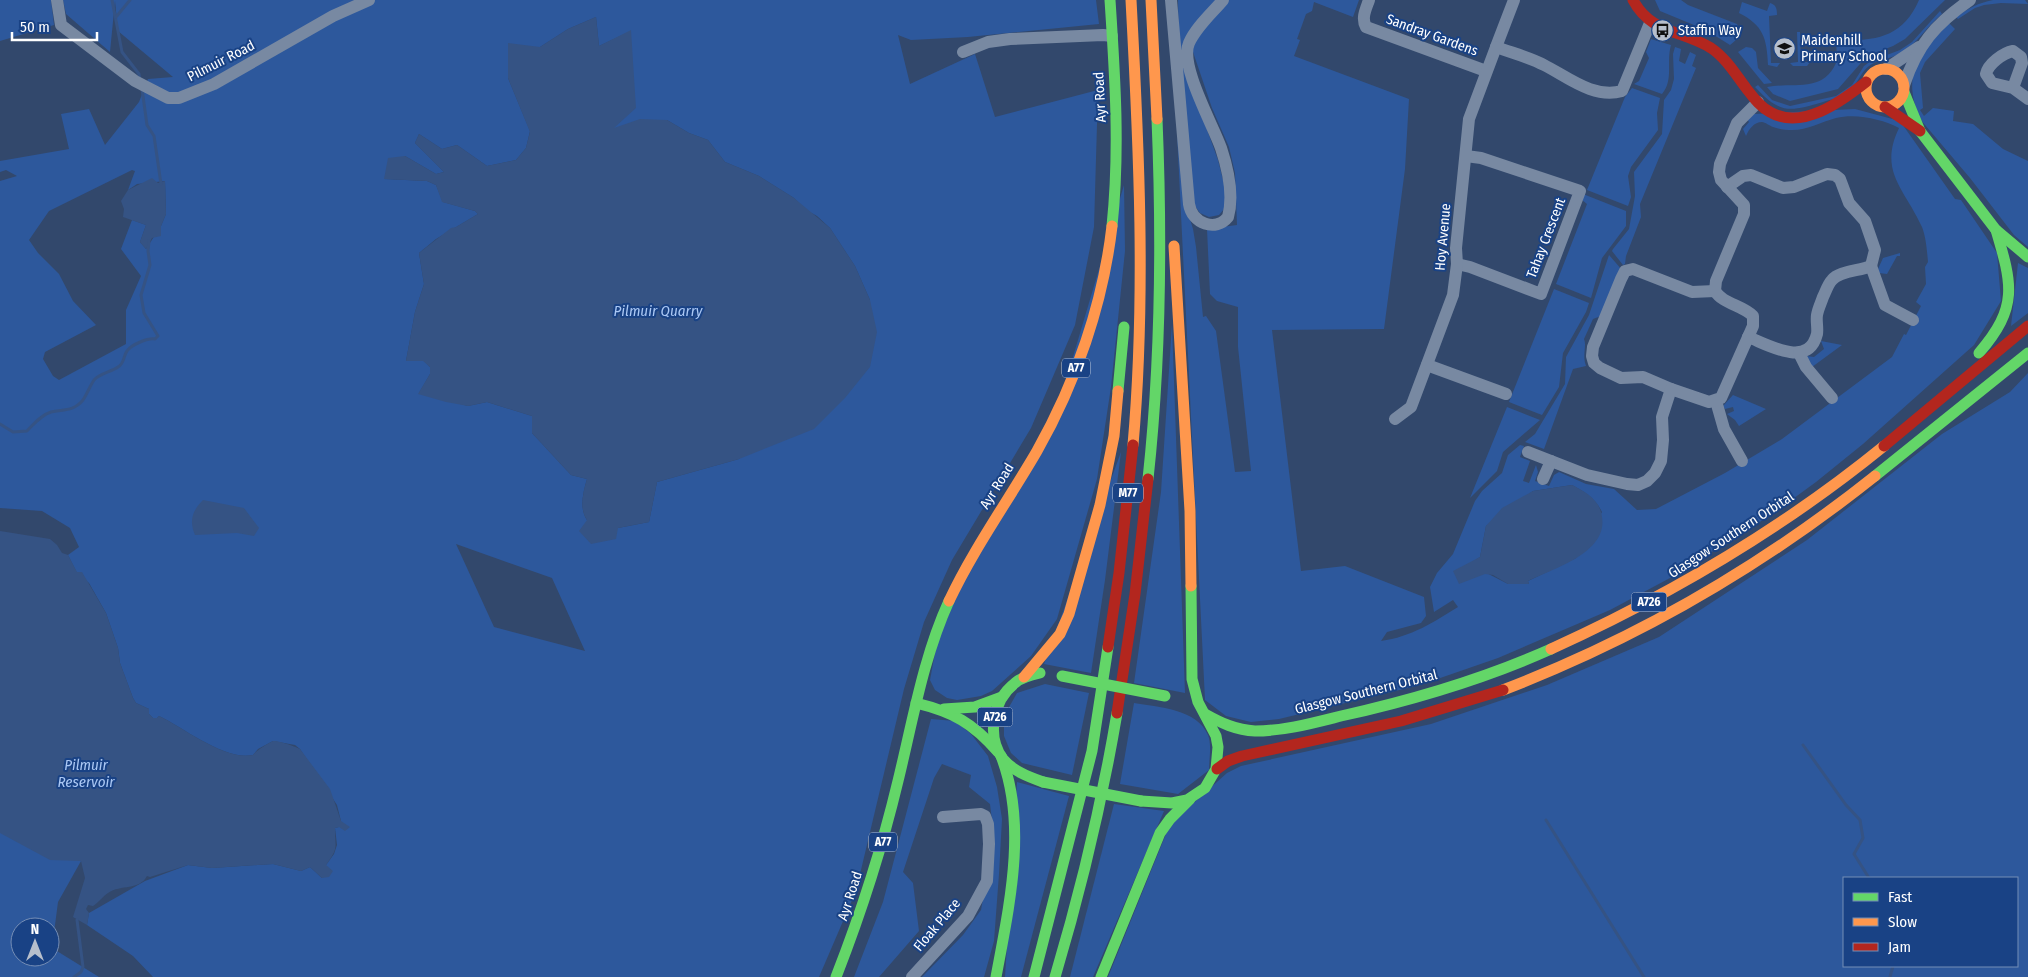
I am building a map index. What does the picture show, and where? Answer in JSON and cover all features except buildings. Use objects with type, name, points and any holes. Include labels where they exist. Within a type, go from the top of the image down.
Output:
[{"type":"main road","name":"Ayr Road","points":[[836,977],[871,882],[902,768],[934,636],[966,566],[1028,466],[1054,418],[1078,363],[1096,309],[1110,239],[1116,182],[1117,136],[1110,0]]},
{"type":"main road","points":[[1121,0],[1129,144],[1130,213],[1128,253]]},
{"type":"main road","name":"M77","points":[[1034,977],[1064,869],[1092,751],[1118,582],[1130,472],[1137,397],[1140,245],[1140,173],[1131,0]]},
{"type":"main road","name":"M77","points":[[1151,0],[1171,197]]},
{"type":"main road","name":"M77","points":[[1055,977],[1094,836],[1108,771],[1130,639],[1150,476],[1160,280],[1157,112],[1151,0]]},
{"type":"main road","points":[[1633,0],[1636,7],[1650,23],[1714,50],[1733,69],[1758,102],[1772,114],[1781,117],[1797,118],[1832,105],[1849,96],[1866,82],[1874,72],[1886,69],[1898,74],[1920,131]]},
{"type":"main road","points":[[1866,82],[1866,94],[1873,104]]},
{"type":"main road","points":[[1885,107],[1897,103],[1904,89]]},
{"type":"main road","points":[[1832,105],[1873,104],[1885,107],[1920,131],[1996,230],[2028,257]]},
{"type":"main road","points":[[1895,435],[1998,331],[2007,306],[2009,279],[1996,230]]},
{"type":"main road","points":[[1174,236],[1190,512],[1192,679],[1198,702],[1214,728],[1219,745],[1217,769]]},
{"type":"main road","name":"M77","points":[[1024,677],[1060,634],[1069,614],[1100,505],[1114,436],[1125,318]]},
{"type":"main road","name":"Glasgow Southern Orbital","points":[[1204,713],[1238,728],[1250,730],[1279,728],[1387,706],[1517,663],[1627,614],[1708,569],[1750,543],[1832,486],[2028,326]]},
{"type":"main road","name":"A726","points":[[942,709],[982,731],[1000,754],[1022,774],[1043,782],[1141,801],[1174,803],[1190,799],[1206,787],[1217,769],[1228,761],[1242,756],[1356,734],[1486,696],[1560,667],[1651,624],[1733,578],[1820,518],[1891,464],[2028,353]]},
{"type":"main road","name":"A726","points":[[1000,754],[995,738],[994,721],[1002,697],[1014,683],[1034,674],[1046,673],[1176,699],[1204,713]]},
{"type":"main road","name":"A726","points":[[916,704],[942,709],[975,707],[1002,697]]},
{"type":"main road","points":[[996,977],[1012,867],[1013,814],[1011,779],[1008,767],[1000,754]]},
{"type":"main road","points":[[1101,977],[1160,833],[1170,819],[1190,799]]},
{"type":"street","name":"Pilmuir Road","points":[[56,0],[60,25],[135,82],[168,98],[179,98],[214,84],[333,16],[369,0]]},
{"type":"street","points":[[1171,0],[1190,210],[1196,220],[1209,224],[1220,223],[1228,217],[1231,204],[1230,191],[1225,161],[1194,82],[1187,49],[1194,35],[1223,0]]},
{"type":"street","name":"Sandray Gardens","points":[[1369,0],[1364,13],[1363,23],[1366,27],[1486,71]]},
{"type":"street","points":[[1514,0],[1496,47],[1543,64],[1571,81],[1603,93],[1622,91],[1650,23]]},
{"type":"street","points":[[1886,69],[1921,45],[1942,22],[1970,0]]},
{"type":"street","points":[[963,52],[988,42],[1010,39],[1083,35],[1112,36]]},
{"type":"street","points":[[1904,89],[1911,64],[1921,45]]},
{"type":"street","name":"Hoy Avenue","points":[[1395,419],[1411,407],[1453,295],[1466,156],[1466,136],[1469,119],[1496,47]]},
{"type":"street","points":[[2013,88],[2028,99]]},
{"type":"street","points":[[1715,291],[1692,292],[1633,269],[1625,271],[1593,347],[1592,356],[1594,363],[1621,378],[1643,377],[1710,402],[1721,398],[1753,326],[1753,316],[1746,310],[1722,299],[1715,291],[1716,282],[1744,214],[1744,205],[1720,176],[1720,164],[1737,123],[1758,102]]},
{"type":"street","name":"Tahay Crescent","points":[[1456,264],[1470,267],[1541,294],[1580,192],[1481,158],[1466,156]]},
{"type":"street","points":[[1727,186],[1747,175],[1783,188],[1794,187],[1827,174],[1835,175],[1840,179],[1849,203],[1865,221],[1875,250],[1871,266],[1885,305],[1913,320]]},
{"type":"street","points":[[1748,337],[1785,352],[1799,354],[1813,344],[1817,333],[1817,314],[1833,278],[1840,274],[1862,270],[1871,266]]},
{"type":"street","points":[[1799,354],[1806,367],[1832,398]]},
{"type":"street","points":[[1427,365],[1506,394]]},
{"type":"street","points":[[1528,452],[1587,475],[1627,484],[1638,484],[1647,481],[1655,473],[1661,461],[1664,440],[1662,417],[1671,389]]},
{"type":"street","points":[[1716,401],[1724,429],[1742,461]]},
{"type":"street","points":[[1543,479],[1551,461]]},
{"type":"street","name":"Floak Place","points":[[912,977],[968,916],[987,881],[989,844],[988,824],[985,816],[981,814],[943,817]]},
{"type":"shaded area","points":[[0,0],[51,0],[54,25],[0,41]]},
{"type":"shaded area","points":[[63,0],[1096,0],[1099,24],[968,37],[911,40],[898,35],[910,84],[975,54],[995,117],[1098,90],[1094,227],[1075,325],[1031,428],[952,560],[924,622],[904,689],[856,891],[819,977],[153,977],[133,956],[87,925],[89,913],[145,881],[188,865],[212,868],[273,864],[301,871],[310,867],[322,878],[326,865],[334,854],[337,845],[335,828],[339,827],[341,821],[337,805],[300,749],[295,745],[273,741],[258,749],[253,755],[242,756],[230,753],[205,742],[159,716],[153,718],[149,714],[149,709],[136,703],[120,663],[118,648],[106,613],[89,583],[77,573],[68,555],[79,547],[70,528],[42,511],[0,508],[0,181],[17,176],[6,170],[0,172],[0,161],[69,149],[61,114],[89,109],[105,145],[139,102],[148,79],[173,77],[118,31],[115,1],[110,52],[66,14]],"holes":[[[596,17],[599,46],[631,31],[612,129],[667,120],[689,133],[708,140],[725,162],[759,176],[794,198],[806,210],[817,216],[830,228],[855,266],[870,300],[739,459],[657,482],[649,522],[618,528],[587,520],[582,505],[587,479],[571,475],[532,433],[532,416],[487,402],[468,406],[419,393],[430,374],[430,367],[423,360],[406,361],[415,312],[424,284],[419,253],[436,239],[478,214],[475,211],[443,202],[436,185],[427,181],[385,179],[405,156],[436,174],[444,172],[415,143],[419,134],[442,149],[457,145],[487,166],[516,160],[526,148],[530,131],[508,78],[540,47],[568,29]],[[132,170],[135,171],[128,190],[137,184],[165,181],[166,214],[161,226],[146,249],[140,242],[146,225],[132,220],[121,249],[141,276],[126,310],[126,344],[59,380],[53,376],[43,359],[45,352],[96,325],[73,301],[59,274],[38,253],[29,240],[49,211]],[[456,544],[552,578],[585,651],[494,627]]]},
{"type":"shaded area","points":[[1178,0],[1217,0],[1192,30],[1187,74],[1218,160],[1226,192],[1224,209],[1219,215],[1209,217],[1200,213],[1192,202],[1179,56]]},
{"type":"shaded area","points":[[1227,0],[1359,0],[1353,17],[1314,2],[1312,11],[1306,14],[1297,39],[1300,40],[1294,56],[1409,99],[1405,169],[1384,329],[1272,330],[1301,571],[1345,566],[1424,597],[1426,616],[1421,623],[1387,632],[1381,641],[1412,632],[1458,607],[1453,600],[1434,612],[1430,587],[1437,573],[1453,554],[1475,501],[1482,491],[1502,473],[1508,455],[1520,445],[1524,446],[1520,457],[1530,461],[1523,481],[1529,483],[1536,465],[1538,472],[1535,481],[1549,486],[1554,475],[1559,472],[1586,484],[1614,489],[1637,510],[1656,509],[1725,473],[1782,439],[1892,357],[1921,306],[1916,302],[1926,284],[1925,267],[1928,262],[1922,227],[1896,180],[1893,169],[1891,157],[1893,143],[1899,128],[1885,122],[1852,116],[1836,118],[1798,130],[1780,129],[1759,122],[1752,126],[1746,136],[1743,129],[1749,122],[1747,119],[1754,114],[1855,109],[1900,121],[1955,199],[1961,200],[1997,253],[2001,301],[1974,345],[1863,444],[1771,515],[1670,578],[1610,610],[1498,658],[1420,685],[1279,719],[1251,722],[1226,716],[1205,700],[1177,133],[1186,206],[1196,247],[1203,317],[1206,316],[1216,331],[1235,472],[1251,471],[1238,347],[1238,307],[1217,301],[1210,294],[1207,229],[1237,225],[1235,173],[1229,147],[1212,108],[1192,49],[1194,42]],"holes":[[[1572,485],[1593,499],[1602,512],[1576,558],[1528,581],[1529,584],[1508,584],[1469,564],[1480,557],[1486,526],[1533,491]]]},
{"type":"shaded area","points":[[1655,0],[1681,0],[1688,5],[1737,24],[1740,30],[1739,36],[1730,45],[1706,30],[1660,11]]},
{"type":"shaded area","points":[[1919,0],[1945,0],[1905,39],[1867,56],[1838,89],[1790,101],[1773,94],[1767,87],[1806,84],[1823,79],[1836,63],[1836,40],[1863,40],[1885,35],[1904,23]]},
{"type":"shaded area","points":[[1993,0],[2025,0],[2028,4],[2001,3],[1984,5],[1975,8],[1958,19],[1956,17],[1974,6]]},
{"type":"shaded area","points":[[1742,2],[1767,11],[1770,3],[1776,7],[1777,15],[1769,16],[1771,63],[1780,63],[1777,67],[1768,65],[1765,40],[1762,33],[1754,22],[1739,13]]},
{"type":"shaded area","points":[[1940,11],[1942,14],[1907,49],[1869,66],[1851,90],[1843,96],[1793,109],[1771,102],[1755,87],[1758,85],[1772,100],[1790,106],[1836,96],[1852,85],[1864,66],[1871,61],[1900,50],[1912,42]]},
{"type":"shaded area","points":[[1949,23],[1955,29],[1925,62],[1920,73],[1923,108],[1920,110],[1924,116],[1933,108],[1954,111],[1953,121],[1973,124],[2003,149],[2028,161],[2028,247],[2014,235],[1970,178],[1920,119],[1912,89],[1916,65],[1929,45]]},
{"type":"shaded area","points":[[1797,32],[1800,32],[1801,62],[1810,62],[1807,66],[1793,66],[1790,63],[1798,62]]},
{"type":"shaded area","points":[[1651,39],[1671,45],[1668,83],[1662,94],[1634,84],[1639,81],[1649,58],[1646,52]]},
{"type":"shaded area","points":[[1675,47],[1681,49],[1679,61],[1685,64],[1690,52],[1696,55],[1692,66],[1696,68],[1640,204],[1641,217],[1626,256],[1625,264],[1623,265],[1612,251],[1629,229],[1635,196],[1634,172],[1662,134],[1664,100],[1671,90],[1674,79],[1673,54]]},
{"type":"shaded area","points":[[1746,47],[1752,48],[1756,52],[1758,68],[1772,83],[1764,84],[1738,52]]},
{"type":"shaded area","points":[[1632,88],[1660,98],[1657,113],[1658,130],[1631,167],[1628,176],[1631,197],[1628,206],[1587,190],[1625,97]]},
{"type":"shaded area","points":[[1124,185],[1125,251],[1111,387],[1097,479],[1057,619],[1031,656],[992,691],[981,696],[957,700],[947,698],[935,690],[930,680],[937,642],[967,573],[1048,441]]},
{"type":"shaded area","points":[[1583,194],[1626,211],[1626,226],[1602,258],[1591,298],[1556,284],[1587,204],[1581,199]]},
{"type":"shaded area","points":[[1900,253],[1900,256],[1897,256],[1887,274],[1879,273],[1878,269],[1883,258]]},
{"type":"shaded area","points":[[1609,255],[1622,270],[1601,316],[1593,319],[1584,339],[1586,366],[1573,369],[1544,449],[1525,442],[1535,434],[1565,384],[1566,357],[1589,315]]},
{"type":"shaded area","points":[[2018,263],[2028,268],[2028,313],[2011,326]]},
{"type":"shaded area","points":[[1554,289],[1589,303],[1563,353],[1559,387],[1542,415],[1509,402]]},
{"type":"shaded area","points":[[1172,324],[1185,693],[1134,683],[1161,492]]},
{"type":"shaded area","points":[[1821,341],[1842,345],[1812,367],[1806,356],[1814,357],[1824,349]]},
{"type":"shaded area","points":[[2028,373],[2028,977],[1108,977],[1170,824],[1227,773],[1241,766],[1431,724],[1547,685],[1659,637],[1807,540],[1942,434],[2010,392]]},
{"type":"shaded area","points":[[1733,395],[1766,409],[1739,426],[1727,414],[1734,411],[1733,407],[1725,409],[1723,406]]},
{"type":"shaded area","points":[[1507,407],[1540,420],[1503,452],[1497,471],[1470,498]]},
{"type":"shaded area","points":[[1121,452],[1091,673],[1044,664]]},
{"type":"shaded area","points":[[1045,684],[1089,693],[1072,775],[1022,763],[1011,753],[1004,736],[1004,716],[1017,693]]},
{"type":"shaded area","points":[[1134,703],[1165,708],[1186,715],[1203,726],[1208,735],[1210,747],[1209,770],[1178,794],[1120,784]]},
{"type":"shaded area","points":[[931,719],[955,721],[971,734],[988,756],[997,787],[1002,819],[999,874],[994,941],[984,977],[922,977],[963,935],[981,910],[994,837],[990,804],[969,787],[971,775],[942,764],[934,778],[903,872],[913,883],[919,931],[879,977],[854,977],[883,902]]},
{"type":"shaded area","points":[[0,728],[81,861],[58,902],[56,917],[10,917],[10,967],[60,967],[60,953],[99,977],[0,977]]},
{"type":"shaded area","points":[[1017,782],[1069,796],[1021,977],[1005,977]]},
{"type":"shaded area","points":[[1114,804],[1164,811],[1093,977],[1070,977]]},
{"type":"water","name":"Pilmuir Quarry","points":[[596,17],[599,46],[631,30],[636,108],[614,128],[640,119],[667,120],[689,133],[708,140],[725,162],[759,176],[794,198],[830,228],[855,266],[870,300],[877,332],[870,367],[845,398],[814,429],[739,459],[657,482],[649,522],[618,528],[616,539],[591,544],[579,531],[587,520],[582,505],[587,479],[571,475],[532,433],[532,416],[487,402],[468,406],[418,394],[430,374],[430,367],[423,361],[406,361],[415,312],[424,284],[419,253],[451,228],[478,214],[475,211],[442,202],[436,185],[427,181],[384,179],[388,158],[405,156],[436,174],[444,172],[415,143],[419,134],[442,149],[457,145],[487,166],[516,160],[526,148],[530,132],[508,78],[508,43],[540,47],[568,29]]},
{"type":"water","points":[[152,178],[158,183],[165,181],[166,214],[161,226],[161,236],[152,238],[146,249],[140,242],[146,225],[123,217],[124,209],[121,201],[128,190]]},
{"type":"water","points":[[1572,485],[1592,497],[1601,511],[1602,530],[1588,550],[1564,565],[1528,581],[1529,584],[1508,584],[1493,575],[1485,574],[1459,584],[1453,571],[1480,557],[1486,526],[1502,508],[1533,491]]},
{"type":"water","points":[[203,500],[244,508],[259,528],[254,536],[237,533],[195,535],[192,525],[193,516],[196,508]]},
{"type":"water","name":"Pilmuir Reservoir","points":[[0,531],[50,539],[62,553],[68,555],[77,572],[82,572],[106,613],[118,648],[120,663],[133,698],[136,703],[149,709],[149,714],[153,718],[159,716],[205,742],[242,756],[253,755],[273,741],[300,749],[330,789],[341,821],[350,827],[345,831],[339,827],[335,828],[335,851],[326,865],[333,871],[329,877],[322,878],[310,867],[301,871],[273,864],[212,868],[188,865],[150,877],[147,876],[144,881],[135,886],[113,890],[93,906],[88,905],[86,909],[89,913],[87,925],[73,917],[85,878],[81,861],[50,860],[0,833]]},
{"type":"waterway","points":[[112,0],[122,52],[139,74],[140,80]]},
{"type":"waterway","points":[[116,17],[130,0]]},
{"type":"waterway","points":[[142,89],[147,125],[154,136],[161,184]]},
{"type":"waterway","points":[[0,424],[13,432],[27,431],[47,413],[75,407],[83,400],[96,378],[120,365],[129,348],[148,339],[155,339],[158,336],[144,313],[141,295],[150,265],[149,241]]},
{"type":"waterway","points":[[1803,745],[1846,805],[1860,820],[1863,838],[1854,854],[1868,877]]},
{"type":"waterway","points":[[1546,820],[1644,977]]},
{"type":"waterway","points":[[74,977],[81,972],[83,967],[77,920]]},
{"type":"waterway","points":[[1890,977],[1893,967]]},
{"type":"traffic: fast","points":[[1110,0],[1116,141],[1112,226]]},
{"type":"traffic: fast","points":[[1904,92],[1920,131],[1996,230],[2028,257]]},
{"type":"traffic: fast","points":[[1148,479],[1158,344],[1160,209],[1157,119]]},
{"type":"traffic: fast","points":[[1979,353],[2001,322],[2008,294],[2006,266],[1996,230]]},
{"type":"traffic: fast","points":[[1118,391],[1124,327]]},
{"type":"traffic: fast","points":[[1875,476],[2028,353]]},
{"type":"traffic: fast","points":[[1141,801],[1172,803],[1187,800],[1205,788],[1216,769],[1218,747],[1216,736],[1198,702],[1192,679],[1191,586]]},
{"type":"traffic: fast","points":[[836,977],[878,856],[892,806],[925,667],[949,601]]},
{"type":"traffic: fast","points":[[1034,977],[1092,751],[1108,647]]},
{"type":"traffic: fast","points":[[1205,714],[1229,726],[1241,729],[1255,731],[1277,730],[1395,703],[1448,688],[1500,670],[1551,649]]},
{"type":"traffic: fast","points":[[1040,673],[1021,679],[1007,690],[997,708],[994,729],[995,740],[1003,759],[1016,770],[1043,782]]},
{"type":"traffic: fast","points":[[1062,676],[1165,696]]},
{"type":"traffic: fast","points":[[944,709],[975,707],[1002,697]]},
{"type":"traffic: fast","points":[[916,703],[941,710],[961,720],[980,733],[998,752]]},
{"type":"traffic: fast","points":[[1055,977],[1074,912],[1090,846],[1105,780],[1117,713]]},
{"type":"traffic: fast","points":[[996,977],[1014,866],[1015,838],[1009,782],[1001,756]]},
{"type":"traffic: fast","points":[[1043,782],[1141,801]]},
{"type":"traffic: fast","points":[[1101,977],[1160,833],[1170,819],[1190,799]]},
{"type":"traffic: slow","points":[[1131,0],[1140,222],[1139,334],[1133,445]]},
{"type":"traffic: slow","points":[[1151,0],[1157,119]]},
{"type":"traffic: slow","points":[[1885,69],[1899,74],[1904,88],[1899,102],[1885,107],[1871,102],[1866,88],[1871,74],[1885,69]]},
{"type":"traffic: slow","points":[[949,601],[980,543],[1037,451],[1064,398],[1095,313],[1108,255],[1112,226]]},
{"type":"traffic: slow","points":[[1174,246],[1190,511],[1191,586]]},
{"type":"traffic: slow","points":[[1024,677],[1060,634],[1069,614],[1100,505],[1114,436],[1118,391]]},
{"type":"traffic: slow","points":[[1551,649],[1639,606],[1724,558],[1806,505],[1884,446]]},
{"type":"traffic: slow","points":[[1503,690],[1603,647],[1698,597],[1788,540],[1875,476]]},
{"type":"traffic: jam","points":[[1633,0],[1640,11],[1658,25],[1711,48],[1730,67],[1760,105],[1766,110],[1782,117],[1795,118],[1821,111],[1834,105],[1866,82]]},
{"type":"traffic: jam","points":[[1885,107],[1920,131]]},
{"type":"traffic: jam","points":[[1884,446],[2028,326]]},
{"type":"traffic: jam","points":[[1108,647],[1119,573],[1133,445]]},
{"type":"traffic: jam","points":[[1117,713],[1135,594],[1148,479]]},
{"type":"traffic: jam","points":[[1217,769],[1228,761],[1242,756],[1401,721],[1503,690]]},
{"type":"place","name":"Staffin Way","points":[[1662,30]]},
{"type":"place","name":"Maidenhill Primary School","points":[[1785,48]]}]
